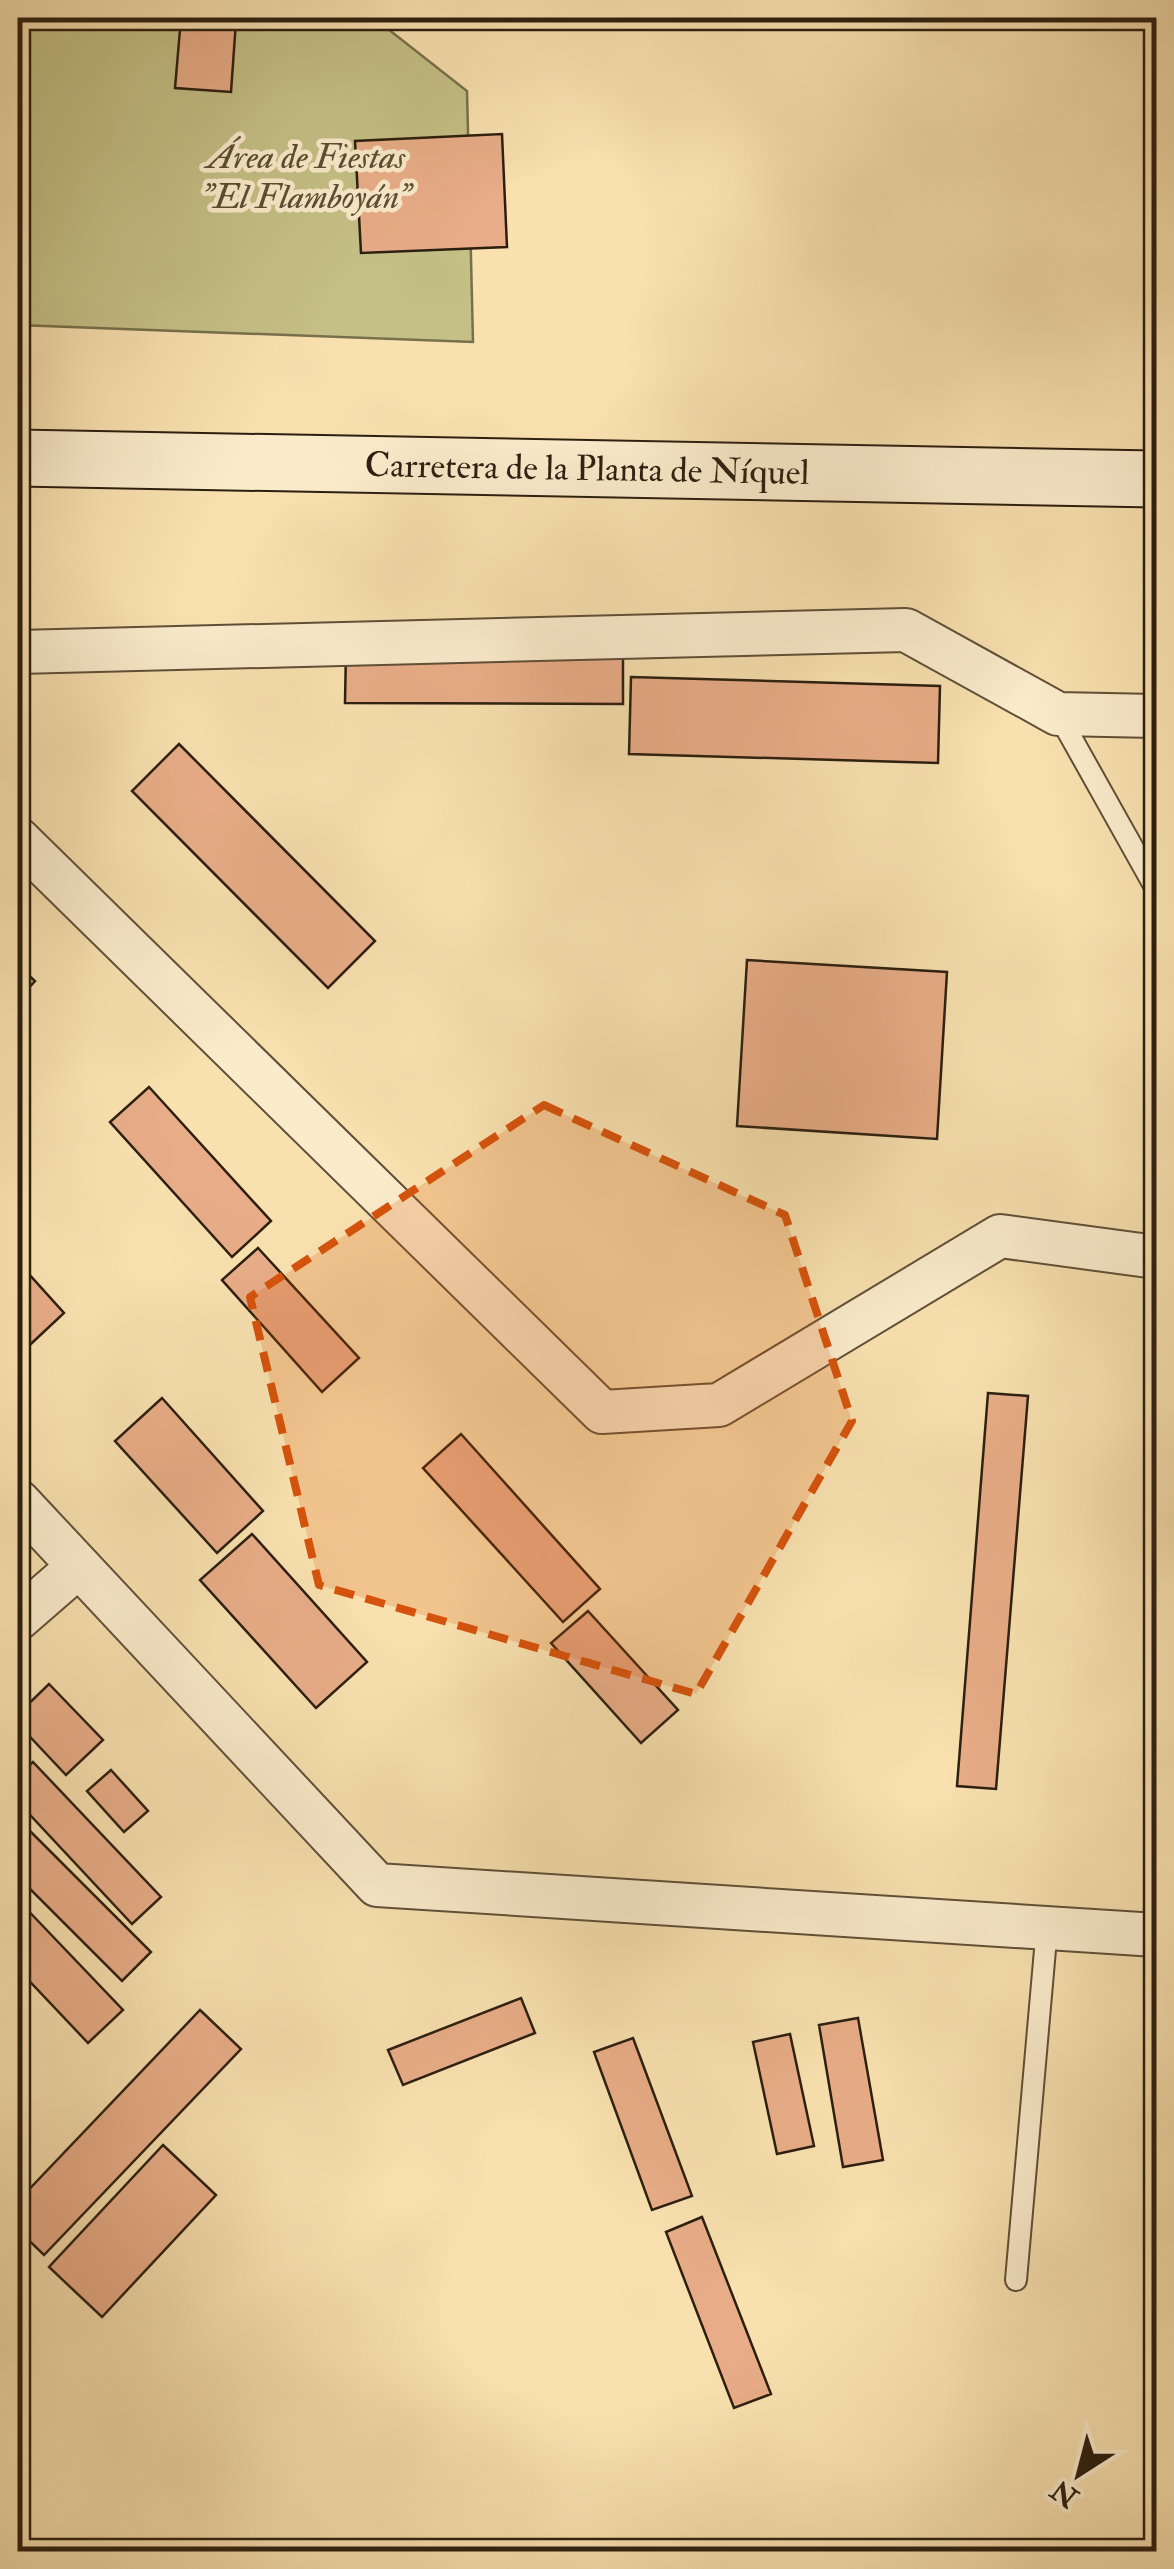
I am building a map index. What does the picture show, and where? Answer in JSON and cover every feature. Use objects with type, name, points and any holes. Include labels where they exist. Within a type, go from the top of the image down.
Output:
[{"type":"street","name":"Carretera de la Planta de Níquel","points":[[18,458],[1156,479]]},
{"type":"street","points":[[18,652],[906,630],[1058,714],[1156,716]]},
{"type":"street","points":[[18,839],[602,1412],[719,1405],[1000,1236],[1156,1257]]},
{"type":"street","points":[[18,1501],[377,1885],[1156,1935]]},
{"type":"street","points":[[18,1619],[79,1566]]},
{"type":"lane","points":[[1058,714],[1156,889]]},
{"type":"lane","points":[[1016,2280],[1046,1928]]},
{"type":"highlighted area","points":[[544,1105],[785,1215],[852,1421],[696,1694],[319,1585],[250,1297]]},
{"type":"green space","name":"Área de Fiestas \"El Flamboyán\"","points":[[18,18],[374,18],[467,91],[473,342],[18,325]]},
{"type":"building","points":[[181,18],[236,21],[231,92],[175,88]]},
{"type":"building","points":[[502,134],[507,247],[361,253],[355,141]]},
{"type":"building","points":[[346,650],[623,651],[623,704],[345,703]]},
{"type":"building","points":[[631,677],[940,686],[938,763],[629,754]]},
{"type":"building","points":[[179,744],[375,941],[328,988],[132,791]]},
{"type":"building","points":[[747,960],[947,972],[937,1139],[737,1126]]},
{"type":"building","points":[[18,965],[35,981],[18,1000]]},
{"type":"building","points":[[149,1087],[271,1221],[232,1257],[110,1122]]},
{"type":"building","points":[[258,1248],[359,1358],[322,1392],[222,1280]]},
{"type":"building","points":[[18,1262],[64,1313],[18,1356]]},
{"type":"building","points":[[988,1393],[1028,1396],[996,1789],[957,1786]]},
{"type":"building","points":[[162,1398],[263,1511],[217,1553],[115,1441]]},
{"type":"building","points":[[461,1434],[600,1589],[563,1622],[423,1468]]},
{"type":"building","points":[[252,1534],[367,1662],[316,1708],[200,1580]]},
{"type":"building","points":[[588,1611],[678,1710],[641,1743],[551,1643]]},
{"type":"building","points":[[49,1684],[103,1740],[66,1775],[18,1724],[18,1714]]},
{"type":"building","points":[[33,1762],[161,1897],[132,1924],[18,1802],[18,1776]]},
{"type":"building","points":[[111,1770],[148,1811],[124,1832],[87,1791]]},
{"type":"building","points":[[18,1819],[151,1952],[122,1981],[18,1877]]},
{"type":"building","points":[[18,1900],[123,2010],[88,2043],[18,1969]]},
{"type":"building","points":[[521,1998],[535,2033],[403,2085],[388,2050]]},
{"type":"building","points":[[200,2010],[241,2049],[44,2255],[18,2230],[18,2201]]},
{"type":"building","points":[[858,2018],[883,2160],[843,2167],[819,2025]]},
{"type":"building","points":[[790,2034],[814,2146],[777,2154],[753,2042]]},
{"type":"building","points":[[633,2038],[692,2196],[652,2210],[594,2052]]},
{"type":"building","points":[[163,2145],[216,2195],[102,2317],[49,2267]]},
{"type":"building","points":[[702,2217],[771,2394],[734,2408],[666,2232]]}]
